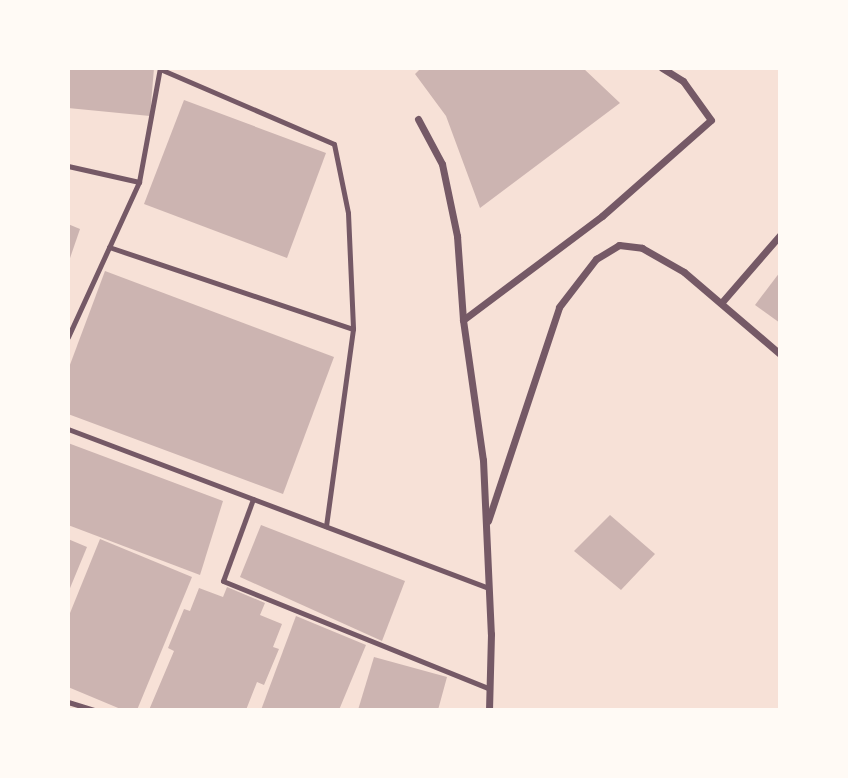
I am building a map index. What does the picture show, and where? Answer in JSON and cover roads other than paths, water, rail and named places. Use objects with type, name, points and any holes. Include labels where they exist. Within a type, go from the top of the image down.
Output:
[{"type":"street","points":[[463,320],[602,216],[710,120],[683,81],[662,68]]},
{"type":"street","points":[[418,119],[442,164],[457,236],[463,320],[483,460],[489,588],[489,710]]},
{"type":"street","points":[[722,302],[780,235]]},
{"type":"street","points":[[487,526],[559,307],[596,259],[619,246],[642,248],[684,272],[780,354]]},
{"type":"lane","points":[[68,337],[139,182],[160,69],[334,144],[348,212],[353,329],[326,526]]},
{"type":"lane","points":[[68,166],[139,182]]},
{"type":"lane","points":[[109,247],[353,329]]},
{"type":"lane","points":[[68,429],[489,588]]},
{"type":"lane","points":[[253,499],[223,581],[489,690]]},
{"type":"lane","points":[[68,702],[94,710]]}]
